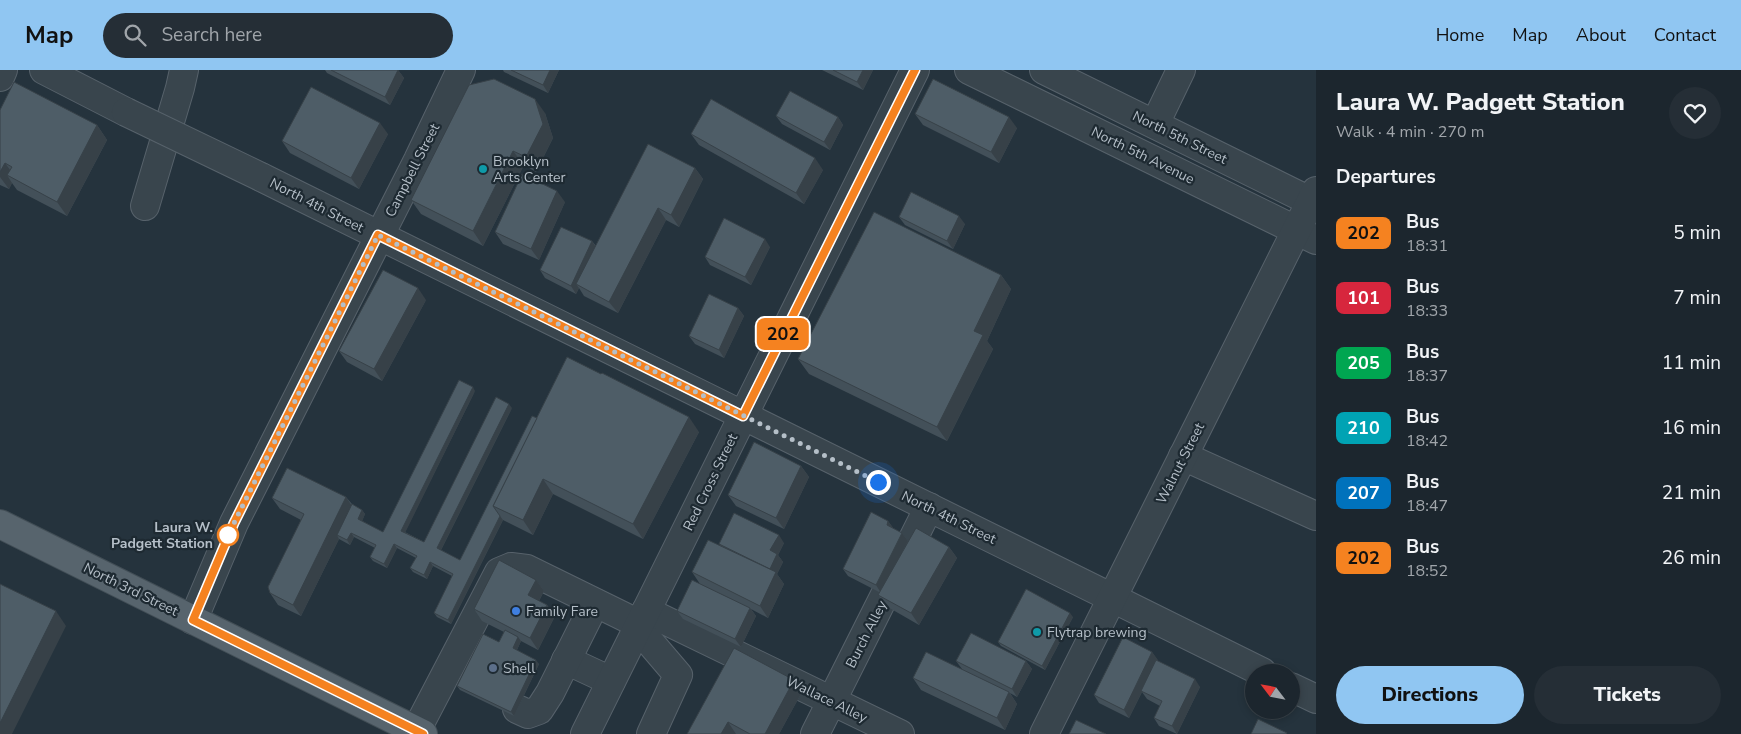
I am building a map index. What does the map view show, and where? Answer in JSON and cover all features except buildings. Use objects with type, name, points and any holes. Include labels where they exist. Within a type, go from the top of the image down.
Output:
[{"type":"main road","name":"North 3rd Street","points":[[0,524],[420,732]]},
{"type":"street","points":[[0,77],[4,70]]},
{"type":"street","name":"North 4th Street","points":[[44,70],[1246,664]]},
{"type":"street","points":[[144,206],[184,70]]},
{"type":"street","name":"Campbell Street","points":[[193,620],[234,523],[461,70]]},
{"type":"street","name":"Red Cross Street","points":[[585,734],[915,70]]},
{"type":"street","name":"North 5th Avenue","points":[[969,70],[1306,235]]},
{"type":"street","name":"North 5th Street","points":[[1044,70],[1314,199]]},
{"type":"street","points":[[1156,124],[1181,70]]},
{"type":"street","name":"Walnut Street","points":[[1044,734],[1183,456],[1306,235],[1314,199]]},
{"type":"street","points":[[1183,456],[1316,516]]},
{"type":"street","name":"Burch Alley","points":[[815,734],[929,507]]},
{"type":"street","points":[[420,732],[465,658],[499,572],[511,567],[527,569],[640,623],[649,641],[678,675],[651,734]]},
{"type":"street","points":[[595,603],[542,683],[611,681]]},
{"type":"street","name":"Wallace Alley","points":[[640,623],[832,701],[900,734]]},
{"type":"street","points":[[1300,691],[1316,699]]},
{"type":"bus line","name":"202","points":[[423,734],[193,620],[234,523],[378,235],[743,416],[915,70]]},
{"type":"place","name":"Brooklyn Arts Center","points":[[483,169]]},
{"type":"place","name":"Laura W. Padgett Station","points":[[228,535]]},
{"type":"place","name":"Family Fare","points":[[516,611]]},
{"type":"place","name":"Flytrap brewing","points":[[1037,632]]},
{"type":"place","name":"Shell","points":[[493,668]]},
{"type":"route","points":[[228,535],[226,541],[378,235],[878,482]]}]
